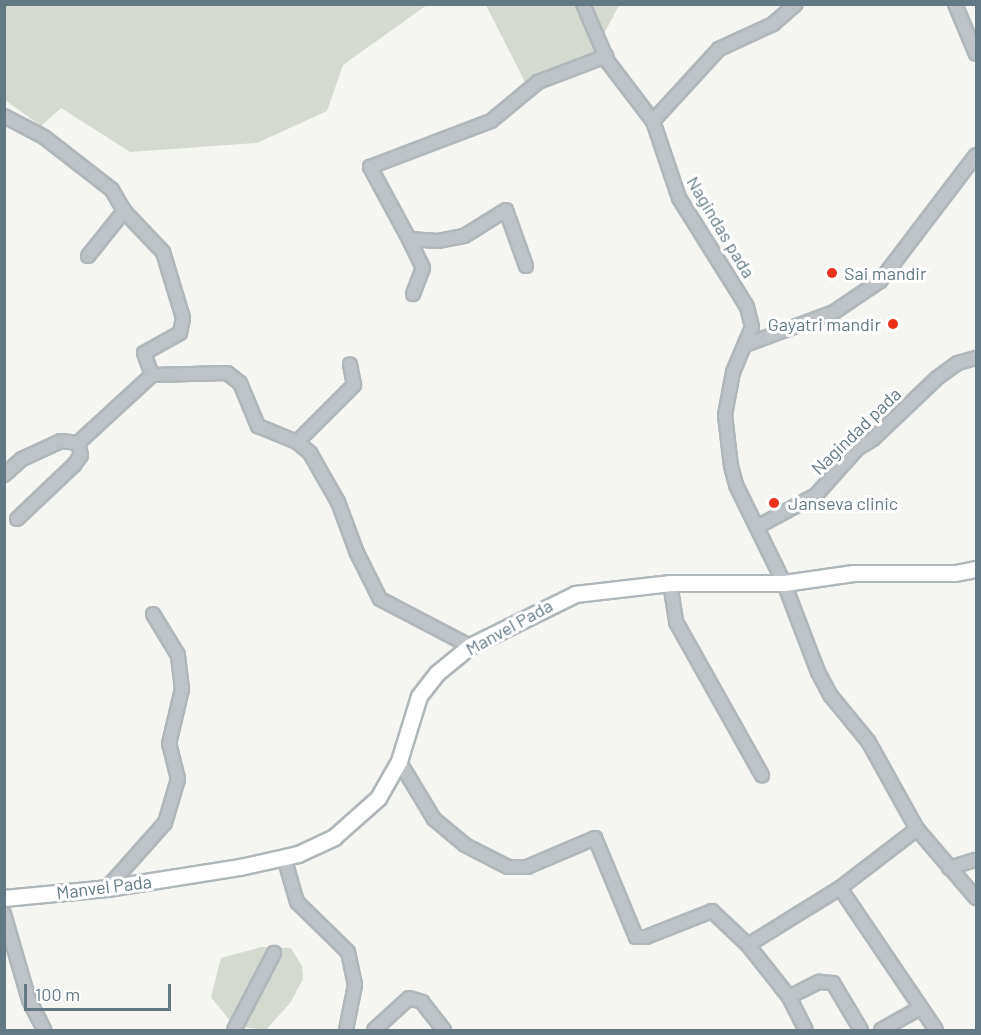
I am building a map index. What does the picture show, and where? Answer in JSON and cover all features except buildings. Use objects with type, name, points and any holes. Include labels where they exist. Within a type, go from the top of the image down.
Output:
[{"type":"main road","name":"Manvel Pada","points":[[4,898],[107,888],[284,857],[298,854],[346,829],[378,798],[399,760],[419,696],[437,673],[470,646],[575,594],[670,583],[784,583],[853,573],[955,573],[976,569]]},
{"type":"street","name":"Nagindas pada","points":[[583,4],[606,57],[653,121],[679,198],[747,307],[752,327],[748,344],[733,372],[725,415],[736,485],[784,583],[827,690],[868,741],[917,829],[976,898]]},
{"type":"street","points":[[653,121],[719,49],[773,24],[796,4]]},
{"type":"street","points":[[955,4],[976,54]]},
{"type":"street","points":[[413,294],[423,268],[370,167],[491,121],[538,82],[606,57]]},
{"type":"street","points":[[4,116],[44,137],[112,190],[124,211],[163,252],[183,318],[180,333],[144,353],[152,375]]},
{"type":"street","points":[[748,344],[834,312],[880,281],[976,155]]},
{"type":"street","points":[[409,239],[438,241],[464,236],[506,210],[526,266]]},
{"type":"street","points":[[88,256],[124,211]]},
{"type":"street","name":"Nagindad pada","points":[[757,527],[816,495],[857,449],[873,439],[937,378],[958,363],[976,358]]},
{"type":"street","points":[[297,442],[354,385],[350,364]]},
{"type":"street","points":[[4,476],[22,459],[61,441],[78,443],[152,375],[233,375],[258,426],[297,442],[310,453],[338,502],[357,553],[380,599],[470,646]]},
{"type":"street","points":[[17,519],[74,465],[81,455],[78,443]]},
{"type":"street","points":[[670,583],[676,622],[762,775]]},
{"type":"street","points":[[107,888],[165,823],[178,779],[169,744],[182,689],[178,655],[153,614]]},
{"type":"street","points":[[399,760],[434,819],[465,845],[508,867],[527,867],[590,838],[598,840],[636,937],[646,937],[712,911],[748,945],[789,997],[806,1030]]},
{"type":"street","points":[[748,945],[840,888],[917,829]]},
{"type":"street","points":[[284,857],[297,902],[348,952],[355,986],[346,1030]]},
{"type":"street","points":[[949,868],[976,860]]},
{"type":"street","points":[[840,888],[936,1030]]},
{"type":"street","points":[[4,914],[29,1000],[44,1030]]},
{"type":"street","points":[[234,1030],[274,953]]},
{"type":"street","points":[[789,997],[819,982],[833,982],[861,1030]]},
{"type":"street","points":[[374,1030],[409,998],[422,1002],[444,1030]]},
{"type":"street","points":[[880,1030],[920,1008]]},
{"type":"shaded area","points":[[5,4],[427,5],[343,65],[327,111],[257,143],[130,152],[61,108],[41,126],[5,100]]},
{"type":"shaded area","points":[[486,5],[619,5],[593,55],[526,84]]},
{"type":"shaded area","points":[[261,947],[291,948],[302,966],[303,979],[290,1003],[266,1030],[234,1026],[211,997],[221,958]]},
{"type":"place","name":"Sai mandir","points":[[832,273]]},
{"type":"place","name":"Gayatri mandir","points":[[893,324]]},
{"type":"place","name":"Janseva clinic","points":[[774,503]]}]
